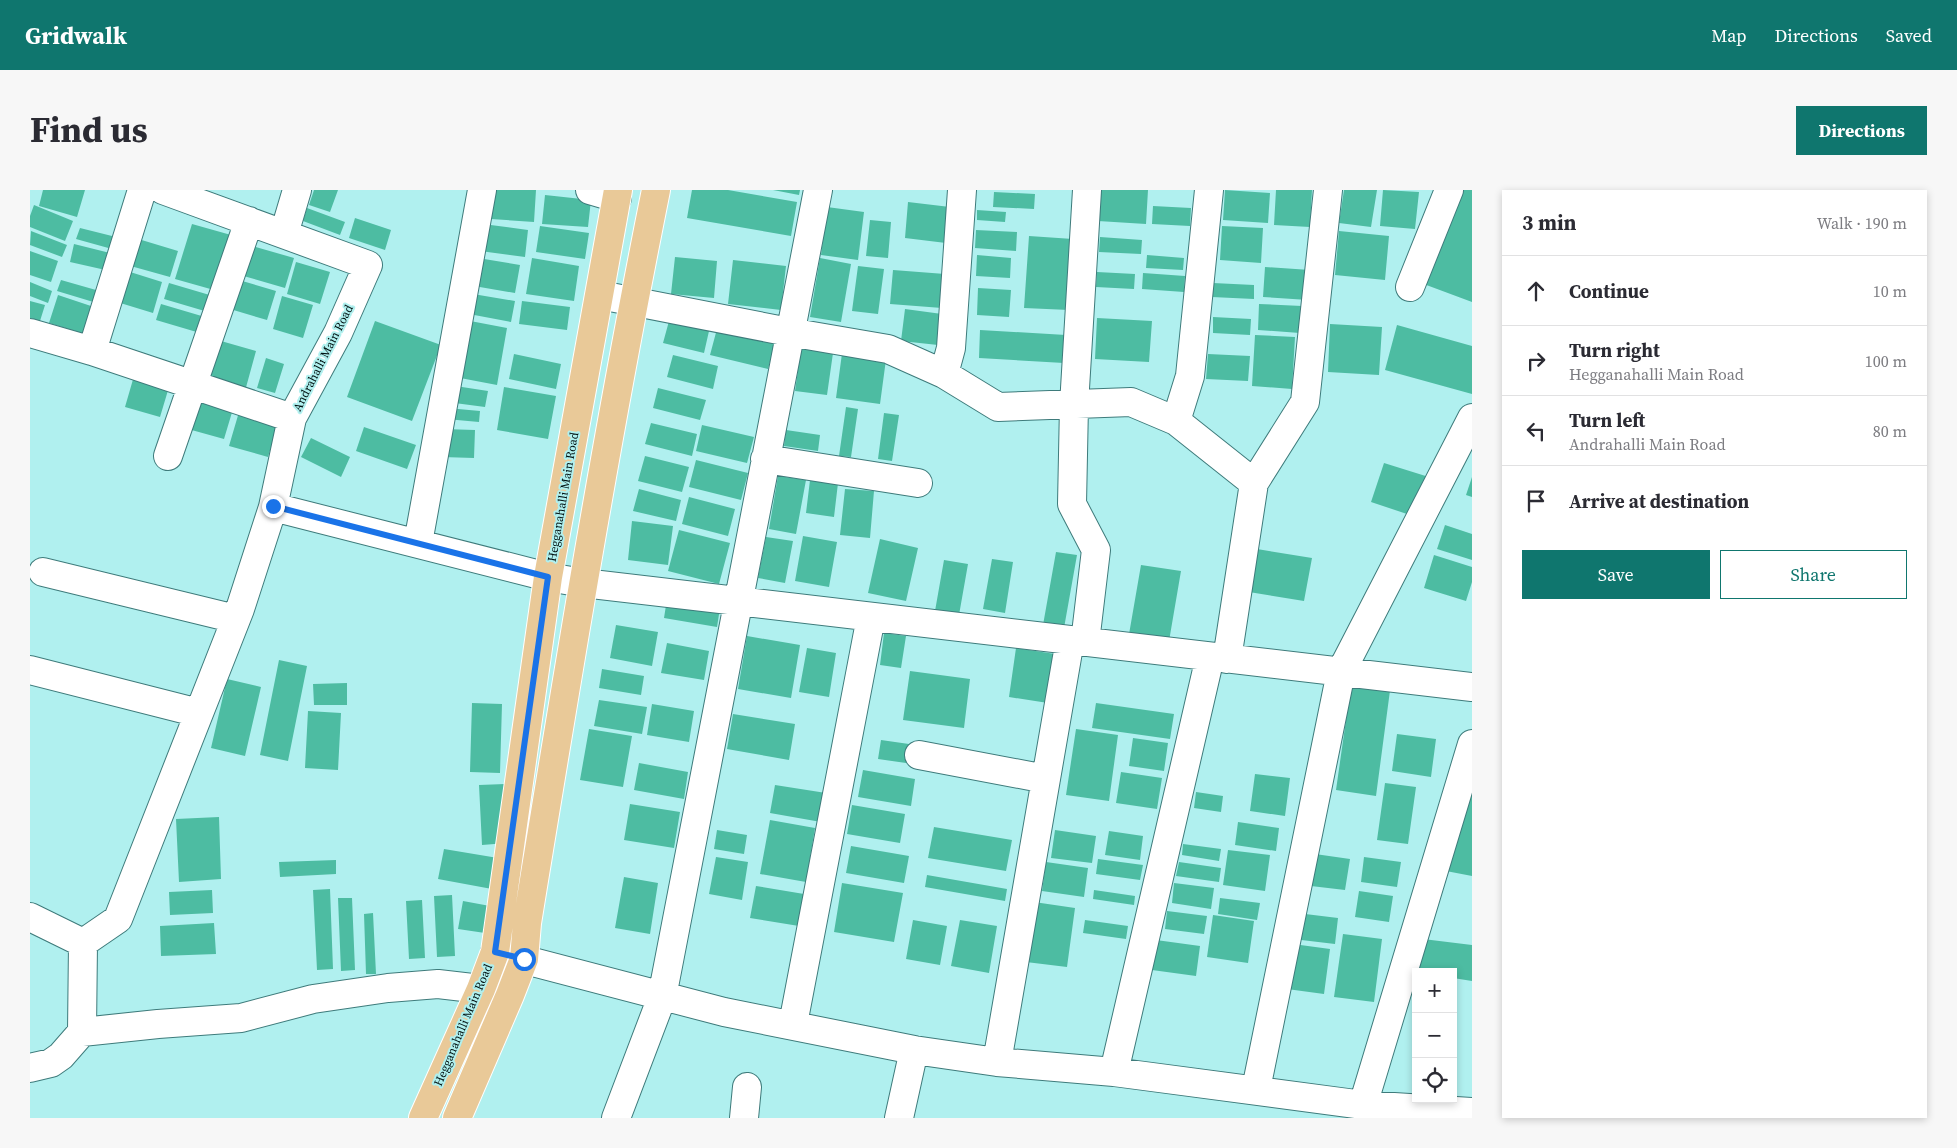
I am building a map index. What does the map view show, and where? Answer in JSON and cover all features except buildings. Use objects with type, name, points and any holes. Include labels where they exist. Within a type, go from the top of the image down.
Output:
[{"type":"main road","points":[[457,1118],[524,959],[527,923],[582,583],[656,190]]},
{"type":"main road","name":"Hegganahalli Main Road","points":[[422,1118],[495,952],[548,577],[617,194]]},
{"type":"street","points":[[92,351],[142,190]]},
{"type":"street","name":"Andrahalli Main Road","points":[[83,943],[118,919],[236,619],[273,506],[292,418],[338,332],[368,265],[163,190]]},
{"type":"street","points":[[284,234],[297,190]]},
{"type":"street","points":[[418,543],[482,190]]},
{"type":"street","points":[[590,190],[617,194]]},
{"type":"street","points":[[616,1118],[662,997],[764,459],[818,190]]},
{"type":"street","points":[[944,374],[951,348],[962,190]]},
{"type":"street","points":[[997,1062],[1046,779],[1096,550],[1072,504],[1074,405],[1087,190]]},
{"type":"street","points":[[1176,421],[1190,376],[1209,190]]},
{"type":"street","points":[[1114,1072],[1218,658],[1254,483],[1305,402],[1328,190]]},
{"type":"street","points":[[1410,287],[1449,190]]},
{"type":"street","points":[[168,456],[249,221]]},
{"type":"street","points":[[600,295],[789,332],[888,349],[944,374],[998,407],[1131,402],[1176,421],[1254,483]]},
{"type":"street","points":[[30,333],[92,351],[292,418]]},
{"type":"street","points":[[1256,1090],[1341,672],[1472,418]]},
{"type":"street","points":[[764,459],[918,482]]},
{"type":"street","points":[[273,506],[548,577],[582,583],[1472,687]]},
{"type":"street","points":[[43,572],[236,619]]},
{"type":"street","points":[[793,1024],[871,617]]},
{"type":"street","points":[[30,670],[199,713]]},
{"type":"street","points":[[1363,1105],[1472,744]]},
{"type":"street","points":[[919,755],[1046,779]]},
{"type":"street","points":[[30,917],[83,943],[82,1032]]},
{"type":"street","points":[[495,952],[724,1012],[793,1024],[914,1050],[997,1062],[1114,1072],[1417,1113],[1472,1112]]},
{"type":"street","points":[[30,1068],[56,1060],[82,1032],[241,1018],[313,999],[388,988],[438,984],[510,995]]},
{"type":"street","points":[[899,1118],[914,1050]]},
{"type":"street","points":[[744,1118],[747,1087]]},
{"type":"route","points":[[273,506],[548,577],[495,952],[524,959]]}]
